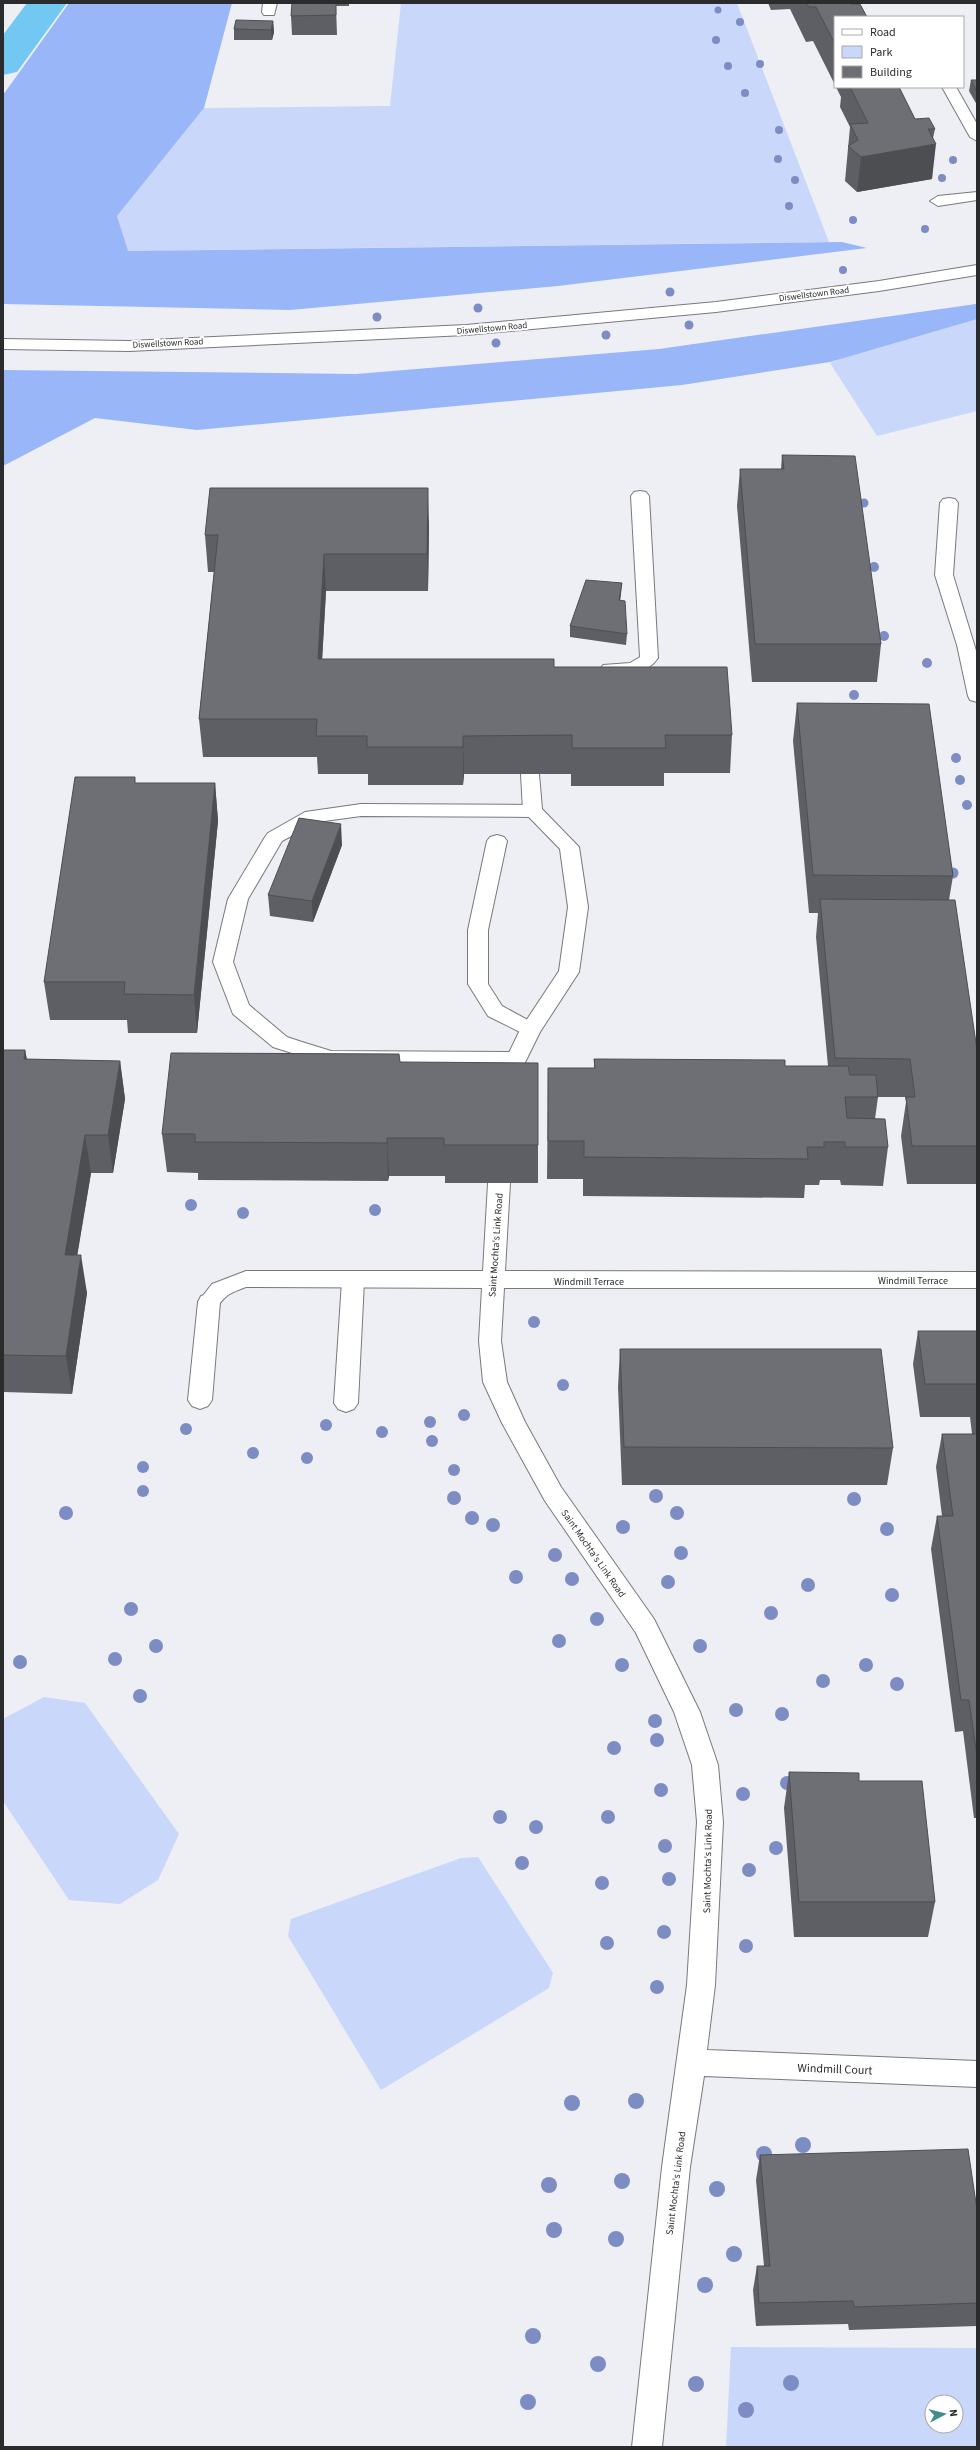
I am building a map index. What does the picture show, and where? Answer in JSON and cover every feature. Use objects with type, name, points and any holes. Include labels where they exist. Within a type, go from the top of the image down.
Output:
[{"type":"street","points":[[950,88],[977,137]]},
{"type":"street","points":[[938,201],[977,196]]},
{"type":"street","name":"Diswellstown Road","points":[[3,344],[129,346],[466,330],[716,307],[879,286],[977,270]]},
{"type":"street","points":[[589,669],[627,669],[642,666],[650,658],[640,496]]},
{"type":"street","points":[[949,503],[944,575],[972,645],[977,696]]},
{"type":"street","points":[[497,1101],[530,1030],[569,972],[578,907],[569,847],[533,811],[530,774]]},
{"type":"street","points":[[516,1059],[330,1058],[280,1042],[240,1009],[223,962],[238,900],[275,837],[312,816],[361,810],[533,811]]},
{"type":"street","points":[[497,840],[478,930],[478,984],[495,1011],[530,1030]]},
{"type":"street","name":"Saint Mochta's Link Road","points":[[499,1183],[492,1281],[490,1348],[495,1382],[514,1423],[553,1494],[645,1626],[687,1712],[705,1765],[710,1822],[707,1911],[692,2062],[675,2174],[648,2447]]},
{"type":"street","name":"Windmill Terrace","points":[[200,1400],[209,1302],[215,1292],[228,1285],[246,1279],[352,1281],[977,1280]]},
{"type":"street","points":[[346,1403],[352,1281]]},
{"type":"street","name":"Windmill Court","points":[[692,2062],[743,2066],[977,2074]]},
{"type":"green space","points":[[401,3],[737,3],[829,242],[127,251],[117,216],[204,108],[390,106]]},
{"type":"green space","points":[[977,303],[977,411],[877,436],[830,363]]},
{"type":"green space","points":[[44,1697],[85,1703],[179,1834],[158,1880],[120,1904],[69,1900],[3,1801],[3,1719]]},
{"type":"green space","points":[[478,1857],[553,1973],[549,1988],[381,2090],[288,1936],[291,1919],[461,1858]]},
{"type":"green space","points":[[731,2347],[977,2348],[977,2447],[726,2447]]},
{"type":"shaded area","points":[[69,3],[232,3],[204,108],[117,216],[128,251],[842,242],[867,248],[558,286],[290,310],[3,304],[3,95]]},
{"type":"shaded area","points":[[976,304],[977,319],[830,362],[682,385],[197,430],[95,418],[3,466],[3,370],[356,374],[659,349]]},
{"type":"building","points":[[292,3],[336,3],[336,15],[291,16]]},
{"type":"building","points":[[806,3],[860,4],[866,16],[834,16],[834,42],[816,7],[809,7]]},
{"type":"building","points":[[236,20],[273,21],[271,30],[234,29]]},
{"type":"building","points":[[971,80],[977,80],[977,92]]},
{"type":"building","points":[[850,88],[900,88],[915,119],[929,118],[935,129],[928,129],[936,144],[861,157],[848,146],[858,140],[850,124],[868,123]]},
{"type":"building","points":[[782,455],[855,456],[881,644],[755,644],[740,469],[784,469]]},
{"type":"building","points":[[210,488],[428,488],[427,554],[324,554],[318,659],[554,659],[554,667],[727,667],[732,735],[665,735],[666,748],[572,748],[572,735],[463,736],[463,747],[367,747],[367,736],[316,736],[317,719],[199,719],[218,535],[205,535]]},
{"type":"building","points":[[586,580],[622,583],[619,600],[625,601],[627,634],[570,626]]},
{"type":"building","points":[[797,703],[929,704],[953,876],[813,875]]},
{"type":"building","points":[[75,777],[135,777],[135,783],[215,783],[194,995],[124,994],[125,982],[44,982]]},
{"type":"building","points":[[299,818],[341,824],[312,901],[268,895]]},
{"type":"building","points":[[820,899],[955,900],[977,1050],[977,1146],[912,1146],[906,1097],[915,1097],[910,1059],[835,1058]]},
{"type":"building","points":[[3,1050],[25,1050],[24,1059],[120,1061],[108,1135],[85,1135],[65,1255],[81,1255],[66,1356],[3,1355]]},
{"type":"building","points":[[171,1053],[399,1054],[400,1062],[538,1063],[538,1145],[444,1145],[444,1138],[387,1138],[387,1143],[195,1142],[195,1134],[162,1134]]},
{"type":"building","points":[[594,1059],[785,1060],[785,1066],[848,1066],[850,1075],[876,1075],[878,1097],[845,1097],[847,1118],[885,1119],[888,1147],[845,1147],[845,1142],[824,1142],[824,1147],[807,1147],[808,1159],[584,1157],[584,1141],[548,1141],[548,1068],[595,1068]]},
{"type":"building","points":[[918,1331],[977,1331],[977,1390],[976,1384],[925,1384]]},
{"type":"building","points":[[620,1349],[881,1349],[893,1448],[624,1447]]},
{"type":"building","points":[[942,1434],[977,1434],[977,1756],[969,1700],[961,1700],[937,1516],[953,1516]]},
{"type":"building","points":[[789,1772],[859,1773],[859,1781],[922,1781],[935,1902],[799,1902]]},
{"type":"building","points":[[968,2149],[977,2210],[977,2303],[854,2307],[853,2301],[759,2303],[757,2266],[770,2266],[760,2155]]},
{"type":"waterway","points":[[3,63],[47,3]]}]
